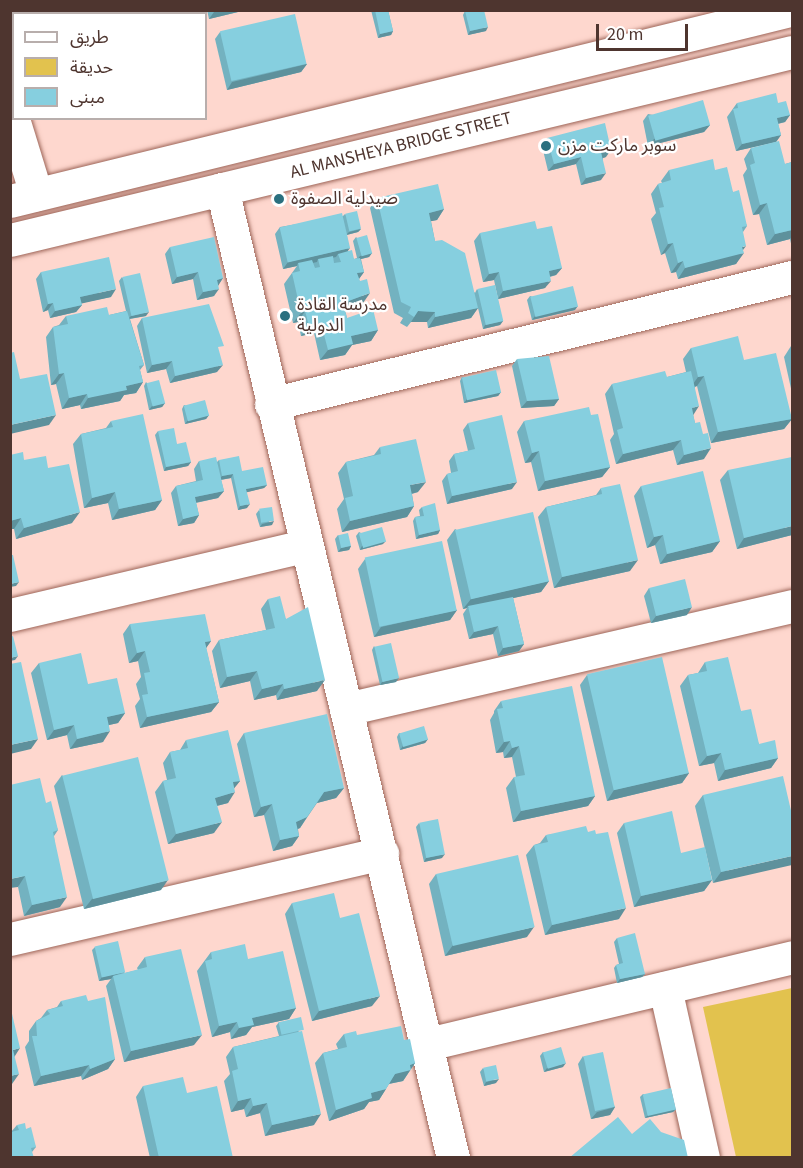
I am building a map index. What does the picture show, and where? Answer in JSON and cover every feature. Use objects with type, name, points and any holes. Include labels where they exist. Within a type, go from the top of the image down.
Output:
[{"type":"street","name":"AL MANSHEYA BRIDGE STREET","points":[[23,198],[790,10]]},
{"type":"street","name":"AL MANSHEYA BRIDGE STREET","points":[[10,240],[792,52]]},
{"type":"street","points":[[10,109],[23,198]]},
{"type":"street","points":[[222,189],[271,404],[382,853],[453,1158]]},
{"type":"street","points":[[271,404],[792,277]]},
{"type":"street","points":[[10,615],[305,546]]},
{"type":"street","points":[[346,709],[792,606]]},
{"type":"street","points":[[10,939],[382,853]]},
{"type":"street","points":[[428,1044],[792,957]]},
{"type":"street","points":[[665,988],[704,1158]]},
{"type":"green space","points":[[792,988],[792,1157],[736,1157],[703,1007]]},
{"type":"building","points":[[10,10],[28,10],[28,12],[12,12],[12,18]]},
{"type":"building","points":[[50,10],[101,10],[102,12],[50,12]]},
{"type":"building","points":[[143,10],[180,10],[180,12],[144,12]]},
{"type":"building","points":[[375,10],[388,10],[393,31],[380,34]]},
{"type":"building","points":[[484,10],[488,27],[470,31],[465,11]]},
{"type":"building","points":[[295,14],[306,64],[231,81],[220,31]]},
{"type":"building","points":[[776,93],[778,103],[786,101],[790,115],[777,118],[781,135],[742,144],[733,109],[738,108],[737,103]]},
{"type":"building","points":[[703,100],[710,125],[655,141],[648,116]]},
{"type":"building","points":[[605,123],[611,150],[601,152],[606,173],[586,178],[581,157],[554,164],[547,138]]},
{"type":"building","points":[[779,141],[785,164],[792,162],[792,230],[775,234],[767,203],[760,205],[750,165],[755,163],[751,148]]},
{"type":"building","points":[[713,159],[715,170],[727,167],[733,192],[739,190],[747,226],[742,227],[746,246],[742,247],[744,253],[685,268],[683,261],[678,263],[673,243],[668,244],[659,208],[664,207],[658,184],[671,180],[669,170]]},
{"type":"building","points":[[438,184],[444,209],[429,213],[435,241],[442,240],[465,253],[478,308],[435,317],[435,312],[418,311],[414,317],[408,313],[411,307],[401,302],[377,198]]},
{"type":"building","points":[[357,211],[361,229],[349,231],[345,214]]},
{"type":"building","points":[[342,213],[350,248],[288,262],[280,227]]},
{"type":"building","points":[[535,221],[537,229],[552,226],[562,268],[549,271],[551,281],[503,291],[499,272],[489,274],[480,233]]},
{"type":"building","points":[[367,235],[372,253],[362,256],[356,238]]},
{"type":"building","points":[[214,237],[223,278],[217,280],[219,289],[203,292],[198,272],[177,277],[170,247]]},
{"type":"building","points":[[352,250],[354,259],[360,258],[364,272],[357,273],[360,281],[367,279],[370,293],[343,303],[347,318],[373,309],[378,330],[351,336],[353,344],[328,350],[321,323],[309,326],[305,311],[301,313],[292,273],[300,271],[298,263],[312,260],[315,268],[320,267],[318,259],[333,256],[334,263],[341,262],[338,254]]},
{"type":"building","points":[[109,257],[116,289],[80,297],[82,305],[55,311],[53,303],[48,304],[41,272]]},
{"type":"building","points":[[140,273],[149,312],[131,316],[122,277]]},
{"type":"building","points":[[495,285],[503,321],[486,325],[477,289]]},
{"type":"building","points":[[573,286],[578,306],[535,317],[530,297]]},
{"type":"building","points":[[209,304],[224,346],[218,347],[223,365],[175,376],[172,361],[152,365],[142,318]]},
{"type":"building","points":[[107,307],[109,315],[127,311],[144,365],[139,366],[143,382],[126,386],[127,390],[88,398],[87,394],[69,398],[64,373],[59,374],[53,327],[68,324],[66,316]]},
{"type":"building","points":[[738,336],[744,360],[776,353],[792,419],[718,432],[704,376],[698,377],[691,348]]},
{"type":"building","points":[[14,352],[20,379],[47,374],[56,415],[10,425],[10,353]]},
{"type":"building","points":[[549,356],[559,399],[527,401],[517,359]]},
{"type":"building","points":[[496,370],[501,392],[467,400],[462,378]]},
{"type":"building","points":[[665,371],[667,377],[691,371],[699,406],[692,408],[695,423],[700,422],[703,434],[708,433],[711,448],[684,455],[681,440],[623,454],[617,430],[623,428],[612,384]]},
{"type":"building","points":[[159,380],[165,403],[153,407],[146,383]]},
{"type":"building","points":[[205,400],[209,415],[188,421],[184,406]]},
{"type":"building","points":[[589,407],[591,415],[598,414],[610,467],[545,481],[539,451],[532,453],[524,421]]},
{"type":"building","points":[[143,414],[162,500],[119,509],[115,492],[92,498],[81,434],[113,427],[111,421]]},
{"type":"building","points":[[502,415],[517,482],[452,496],[447,474],[458,471],[454,454],[475,449],[468,423]]},
{"type":"building","points":[[174,428],[177,444],[186,442],[191,462],[166,467],[158,431]]},
{"type":"building","points":[[416,439],[426,482],[410,485],[414,506],[350,521],[345,498],[353,496],[346,462],[381,454],[380,447]]},
{"type":"building","points":[[23,452],[24,460],[46,456],[48,468],[69,464],[80,512],[24,528],[21,518],[10,521],[10,455]]},
{"type":"building","points":[[239,456],[242,471],[263,467],[267,485],[246,489],[250,504],[240,506],[233,474],[222,476],[219,460]]},
{"type":"building","points":[[216,457],[224,491],[195,497],[199,515],[183,519],[176,486],[203,480],[199,461]]},
{"type":"building","points":[[792,457],[792,526],[744,538],[728,470]]},
{"type":"building","points":[[703,471],[720,541],[667,554],[663,535],[654,537],[641,486]]},
{"type":"building","points":[[620,484],[638,560],[562,577],[546,507],[602,494],[601,488]]},
{"type":"building","points":[[435,503],[440,530],[419,535],[415,517],[424,516],[422,507]]},
{"type":"building","points":[[272,507],[274,521],[261,523],[259,509]]},
{"type":"building","points":[[533,512],[549,581],[471,599],[455,530]]},
{"type":"building","points":[[382,527],[386,541],[363,548],[359,534]]},
{"type":"building","points":[[348,533],[351,546],[341,548],[338,535]]},
{"type":"building","points":[[442,541],[457,610],[379,627],[365,557]]},
{"type":"building","points":[[10,555],[13,555],[19,582],[10,584]]},
{"type":"building","points":[[685,579],[692,607],[656,616],[649,588]]},
{"type":"building","points":[[280,596],[286,619],[308,607],[325,680],[284,689],[283,684],[262,689],[257,671],[227,677],[219,640],[275,628],[268,599]]},
{"type":"building","points":[[513,597],[524,644],[503,648],[498,626],[474,632],[468,606]]},
{"type":"building","points":[[205,614],[211,641],[205,642],[219,702],[147,717],[142,695],[148,694],[144,673],[150,672],[145,651],[137,653],[130,624]]},
{"type":"building","points":[[13,636],[18,656],[10,658],[10,637]]},
{"type":"building","points":[[391,643],[399,678],[383,682],[374,647]]},
{"type":"building","points":[[81,653],[88,684],[117,678],[125,713],[107,717],[110,731],[77,739],[74,725],[54,730],[39,663]]},
{"type":"building","points":[[662,657],[689,773],[614,790],[587,674]]},
{"type":"building","points":[[728,657],[741,711],[751,709],[759,744],[775,740],[778,758],[725,770],[721,753],[707,756],[688,675],[707,671],[705,662]]},
{"type":"building","points":[[21,662],[38,739],[10,745],[10,664]]},
{"type":"building","points":[[572,686],[595,796],[521,811],[514,777],[525,775],[519,746],[512,748],[510,741],[504,742],[497,709],[503,708],[501,701]]},
{"type":"building","points":[[327,714],[344,788],[324,792],[307,817],[296,822],[299,836],[280,840],[272,804],[261,807],[244,733]]},
{"type":"building","points":[[424,726],[428,739],[403,747],[399,734]]},
{"type":"building","points":[[228,730],[240,781],[233,782],[235,792],[215,798],[222,822],[176,834],[163,781],[176,778],[170,752],[188,748],[186,740]]},
{"type":"building","points":[[138,757],[169,880],[93,899],[62,776]]},
{"type":"building","points":[[783,776],[792,815],[792,856],[721,872],[703,795]]},
{"type":"building","points":[[40,778],[46,803],[51,801],[58,830],[53,832],[67,897],[32,905],[25,876],[10,879],[10,785]]},
{"type":"building","points":[[672,811],[681,853],[705,847],[712,880],[641,896],[624,823]]},
{"type":"building","points":[[438,819],[445,854],[426,858],[419,823]]},
{"type":"building","points":[[586,826],[588,832],[595,830],[596,834],[608,832],[626,908],[552,925],[534,845],[548,842],[546,835]]},
{"type":"building","points":[[518,855],[535,927],[453,946],[436,874]]},
{"type":"building","points":[[334,893],[340,918],[359,913],[380,996],[319,1011],[292,903]]},
{"type":"building","points":[[635,933],[645,974],[620,979],[616,965],[623,963],[617,938]]},
{"type":"building","points":[[118,941],[125,972],[102,978],[95,946]]},
{"type":"building","points":[[245,944],[248,959],[283,951],[296,1008],[252,1018],[254,1025],[239,1028],[237,1022],[219,1026],[205,961],[212,959],[211,952]]},
{"type":"building","points":[[181,949],[202,1035],[131,1051],[113,976],[147,967],[145,957]]},
{"type":"building","points":[[86,995],[88,1001],[105,997],[115,1059],[90,1069],[89,1065],[41,1076],[32,1036],[37,1036],[36,1021],[50,1014],[47,1010],[63,1006],[61,1001]]},
{"type":"building","points":[[10,1005],[20,1048],[13,1050],[19,1074],[10,1076]]},
{"type":"building","points":[[301,1017],[304,1030],[282,1035],[279,1022]]},
{"type":"building","points":[[401,1026],[404,1040],[410,1039],[415,1063],[410,1065],[411,1070],[395,1074],[386,1089],[371,1093],[372,1098],[336,1110],[323,1053],[347,1047],[344,1034],[356,1031],[357,1035]]},
{"type":"building","points":[[302,1031],[321,1114],[272,1125],[267,1103],[253,1106],[251,1098],[238,1101],[232,1071],[238,1069],[233,1047]]},
{"type":"building","points":[[561,1047],[566,1063],[548,1069],[543,1053]]},
{"type":"building","points":[[603,1052],[615,1107],[595,1111],[583,1056]]},
{"type":"building","points":[[496,1065],[499,1079],[486,1081],[483,1068]]},
{"type":"building","points":[[183,1077],[187,1093],[217,1086],[233,1158],[188,1158],[187,1156],[159,1158],[143,1086]]},
{"type":"building","points":[[671,1088],[676,1109],[648,1116],[643,1095]]},
{"type":"building","points":[[618,1117],[632,1134],[650,1119],[661,1132],[684,1140],[688,1158],[569,1158]]},
{"type":"building","points":[[25,1123],[26,1129],[31,1127],[36,1147],[31,1148],[34,1158],[10,1158],[10,1128],[11,1132],[19,1130],[17,1125]]},
{"type":"place","name":"سوبر ماركت مزن","points":[[546,146]]},
{"type":"place","name":"صيدلية الصفوة","points":[[279,199]]},
{"type":"place","name":"مدرسة القادة الدولية","points":[[285,316]]}]
